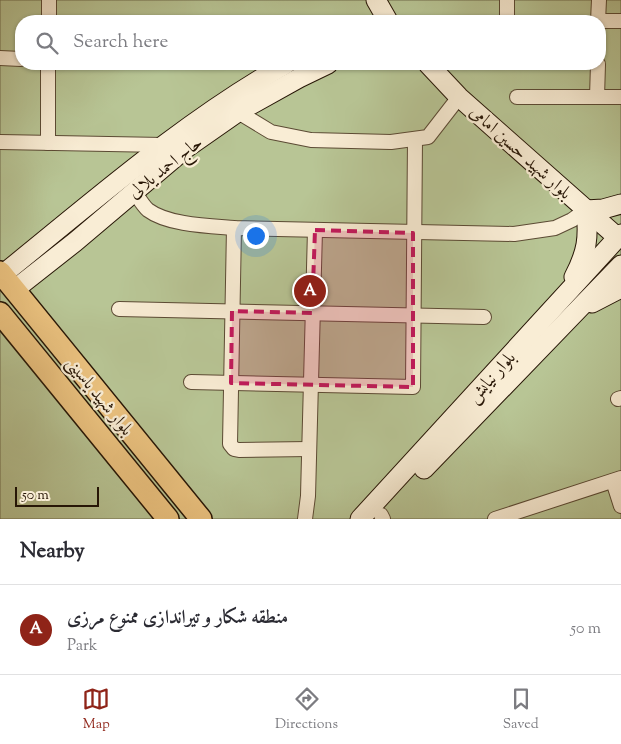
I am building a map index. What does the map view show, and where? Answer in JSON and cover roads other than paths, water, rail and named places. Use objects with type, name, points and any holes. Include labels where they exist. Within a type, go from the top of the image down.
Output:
[{"type":"main road","name":"بلوار شهید یاسینی","points":[[5,279],[201,519]]},
{"type":"main road","name":"بلوار شهید یاسینی","points":[[0,313],[168,519]]},
{"type":"street","points":[[49,0],[49,15]]},
{"type":"street","points":[[376,0],[385,15]]},
{"type":"street","points":[[507,0],[507,15]]},
{"type":"street","points":[[599,0],[599,15]]},
{"type":"street","points":[[606,21],[621,22]]},
{"type":"street","points":[[0,58],[15,58]]},
{"type":"street","points":[[48,70],[48,143]]},
{"type":"street","name":"حاج احمد یلالی","points":[[5,279],[51,235],[163,145],[210,111],[275,70]]},
{"type":"street","name":"حاج احمد یلالی","points":[[5,279],[64,250],[185,149],[238,112],[316,70]]},
{"type":"street","name":"بلوار شهید حسین امامی","points":[[434,70],[459,97],[586,210],[619,236]]},
{"type":"street","points":[[597,97],[598,70]]},
{"type":"street","points":[[238,112],[271,132],[311,140],[391,142],[428,137],[459,97]]},
{"type":"street","points":[[517,97],[621,97]]},
{"type":"street","points":[[190,382],[413,387],[415,138]]},
{"type":"street","points":[[0,142],[163,145]]},
{"type":"street","points":[[134,191],[148,210],[162,217],[192,225],[413,233],[514,234],[555,228],[572,220],[586,210],[603,209],[621,204]]},
{"type":"street","points":[[563,298],[584,257],[588,230],[586,210]]},
{"type":"street","points":[[234,228],[230,444],[234,449],[239,450],[309,449]]},
{"type":"street","points":[[305,519],[311,385],[314,230]]},
{"type":"street","points":[[51,235],[64,250]]},
{"type":"street","name":"بلوار نیایش","points":[[380,518],[429,455],[563,298],[619,236]]},
{"type":"street","name":"بلوار نیایش","points":[[450,432],[578,311],[621,265]]},
{"type":"street","points":[[578,311],[621,288]]},
{"type":"street","points":[[119,309],[484,317]]},
{"type":"street","name":"بلوار نیایش","points":[[360,519],[429,455]]},
{"type":"street","points":[[495,519],[617,480],[621,506]]},
{"type":"place","name":"منطقه شکار و تیراندازی ممنوع مرزی","points":[[310,291]]}]
